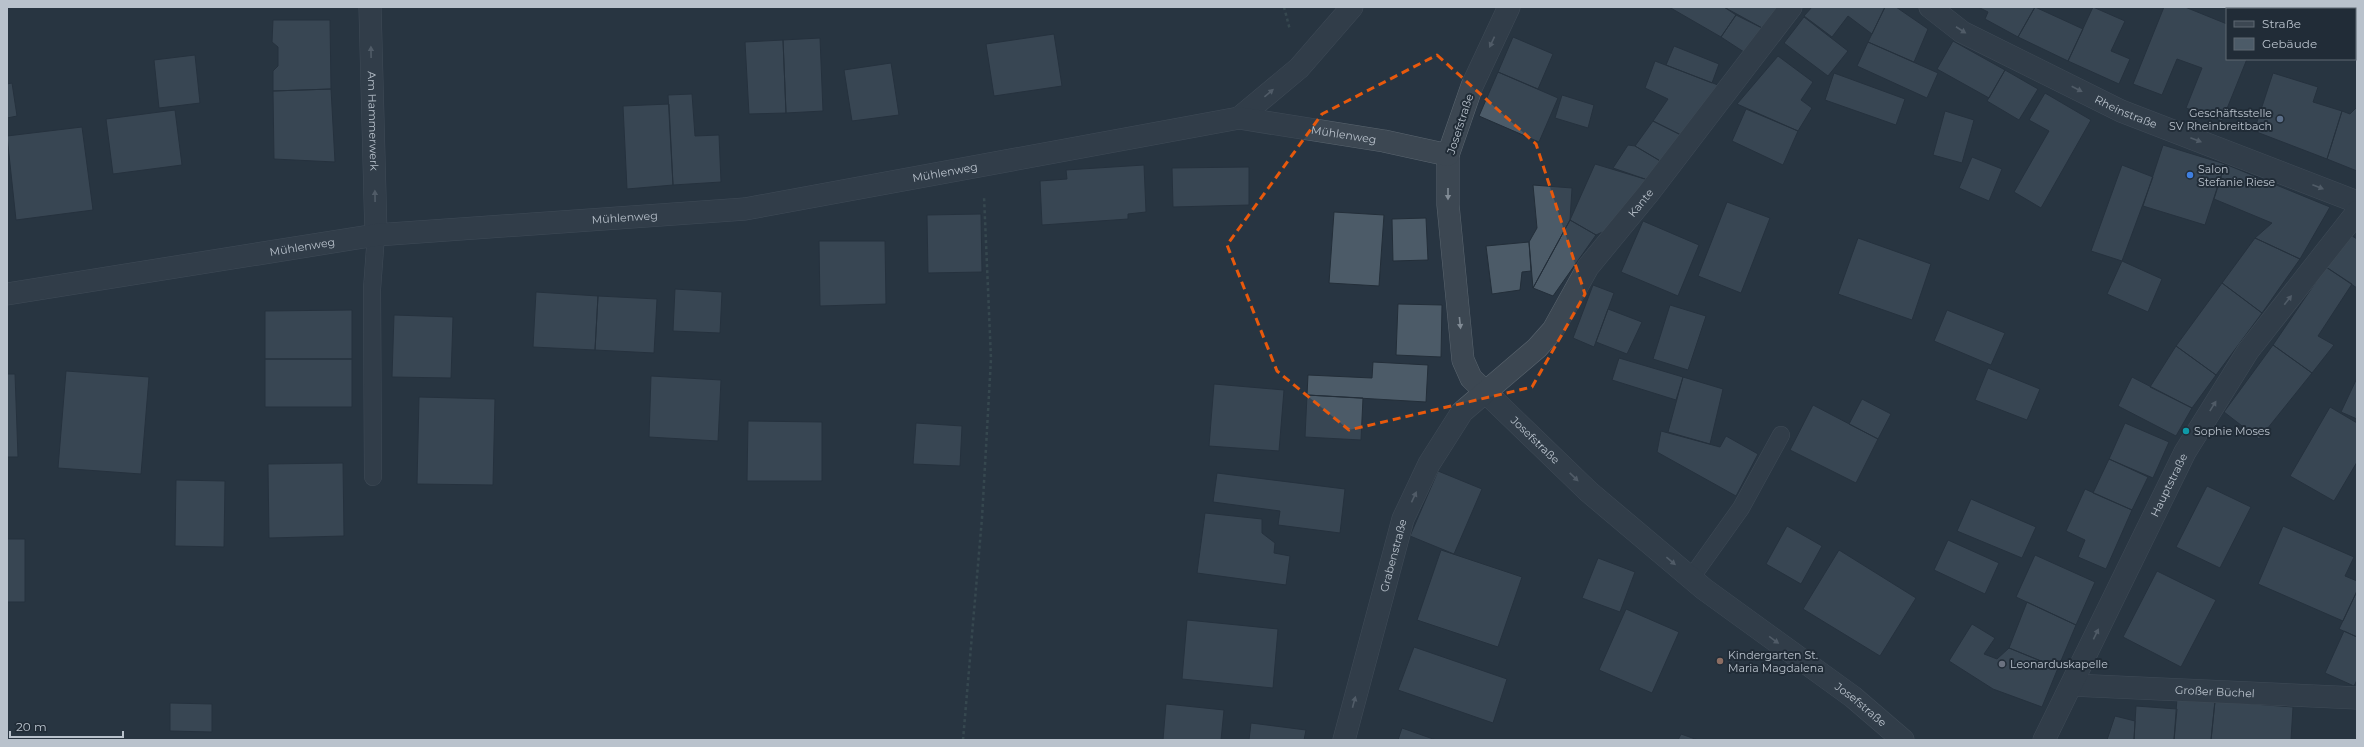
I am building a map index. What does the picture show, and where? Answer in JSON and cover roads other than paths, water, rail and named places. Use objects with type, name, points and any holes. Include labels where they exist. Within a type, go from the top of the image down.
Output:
[{"type":"street","name":"Am Hammerwerk","points":[[370,7],[376,235]]},
{"type":"street","name":"Mühlenweg","points":[[1239,118],[1299,68],[1352,7]]},
{"type":"street","name":"Josefstraße","points":[[1509,7],[1472,86],[1448,155],[1448,205],[1463,360],[1471,378],[1589,492],[1691,578],[1853,697],[1903,740]]},
{"type":"street","name":"Kante","points":[[1484,391],[1537,348],[1552,330],[1588,267],[1648,194],[1791,7]]},
{"type":"street","name":"Rheinstraße","points":[[1930,7],[1962,32],[2121,111],[2357,202]]},
{"type":"street","name":"Mühlenweg","points":[[7,294],[376,235],[745,209],[1239,118],[1384,142],[1448,155]]},
{"type":"street","name":"Hauptstraße","points":[[2044,740],[2185,452],[2248,351],[2357,212]]},
{"type":"street","name":"Grabenstraße","points":[[1344,740],[1403,519],[1429,464],[1458,418],[1484,391]]},
{"type":"street","name":"Großer Büchel","points":[[2076,677],[2357,698]]},
{"type":"lane","points":[[373,477],[372,289],[376,235]]},
{"type":"lane","points":[[1691,578],[1741,508],[1781,435]]},
{"type":"place","name":"Geschäftsstelle SV Rheinbreitbach","points":[[2280,119]]},
{"type":"place","name":"Salon Stefanie Riese","points":[[2190,175]]},
{"type":"place","name":"Sophie Moses","points":[[2186,431]]},
{"type":"place","name":"Kindergarten St. Maria Magdalena","points":[[1720,661]]},
{"type":"place","name":"Leonarduskapelle","points":[[2002,664]]}]
